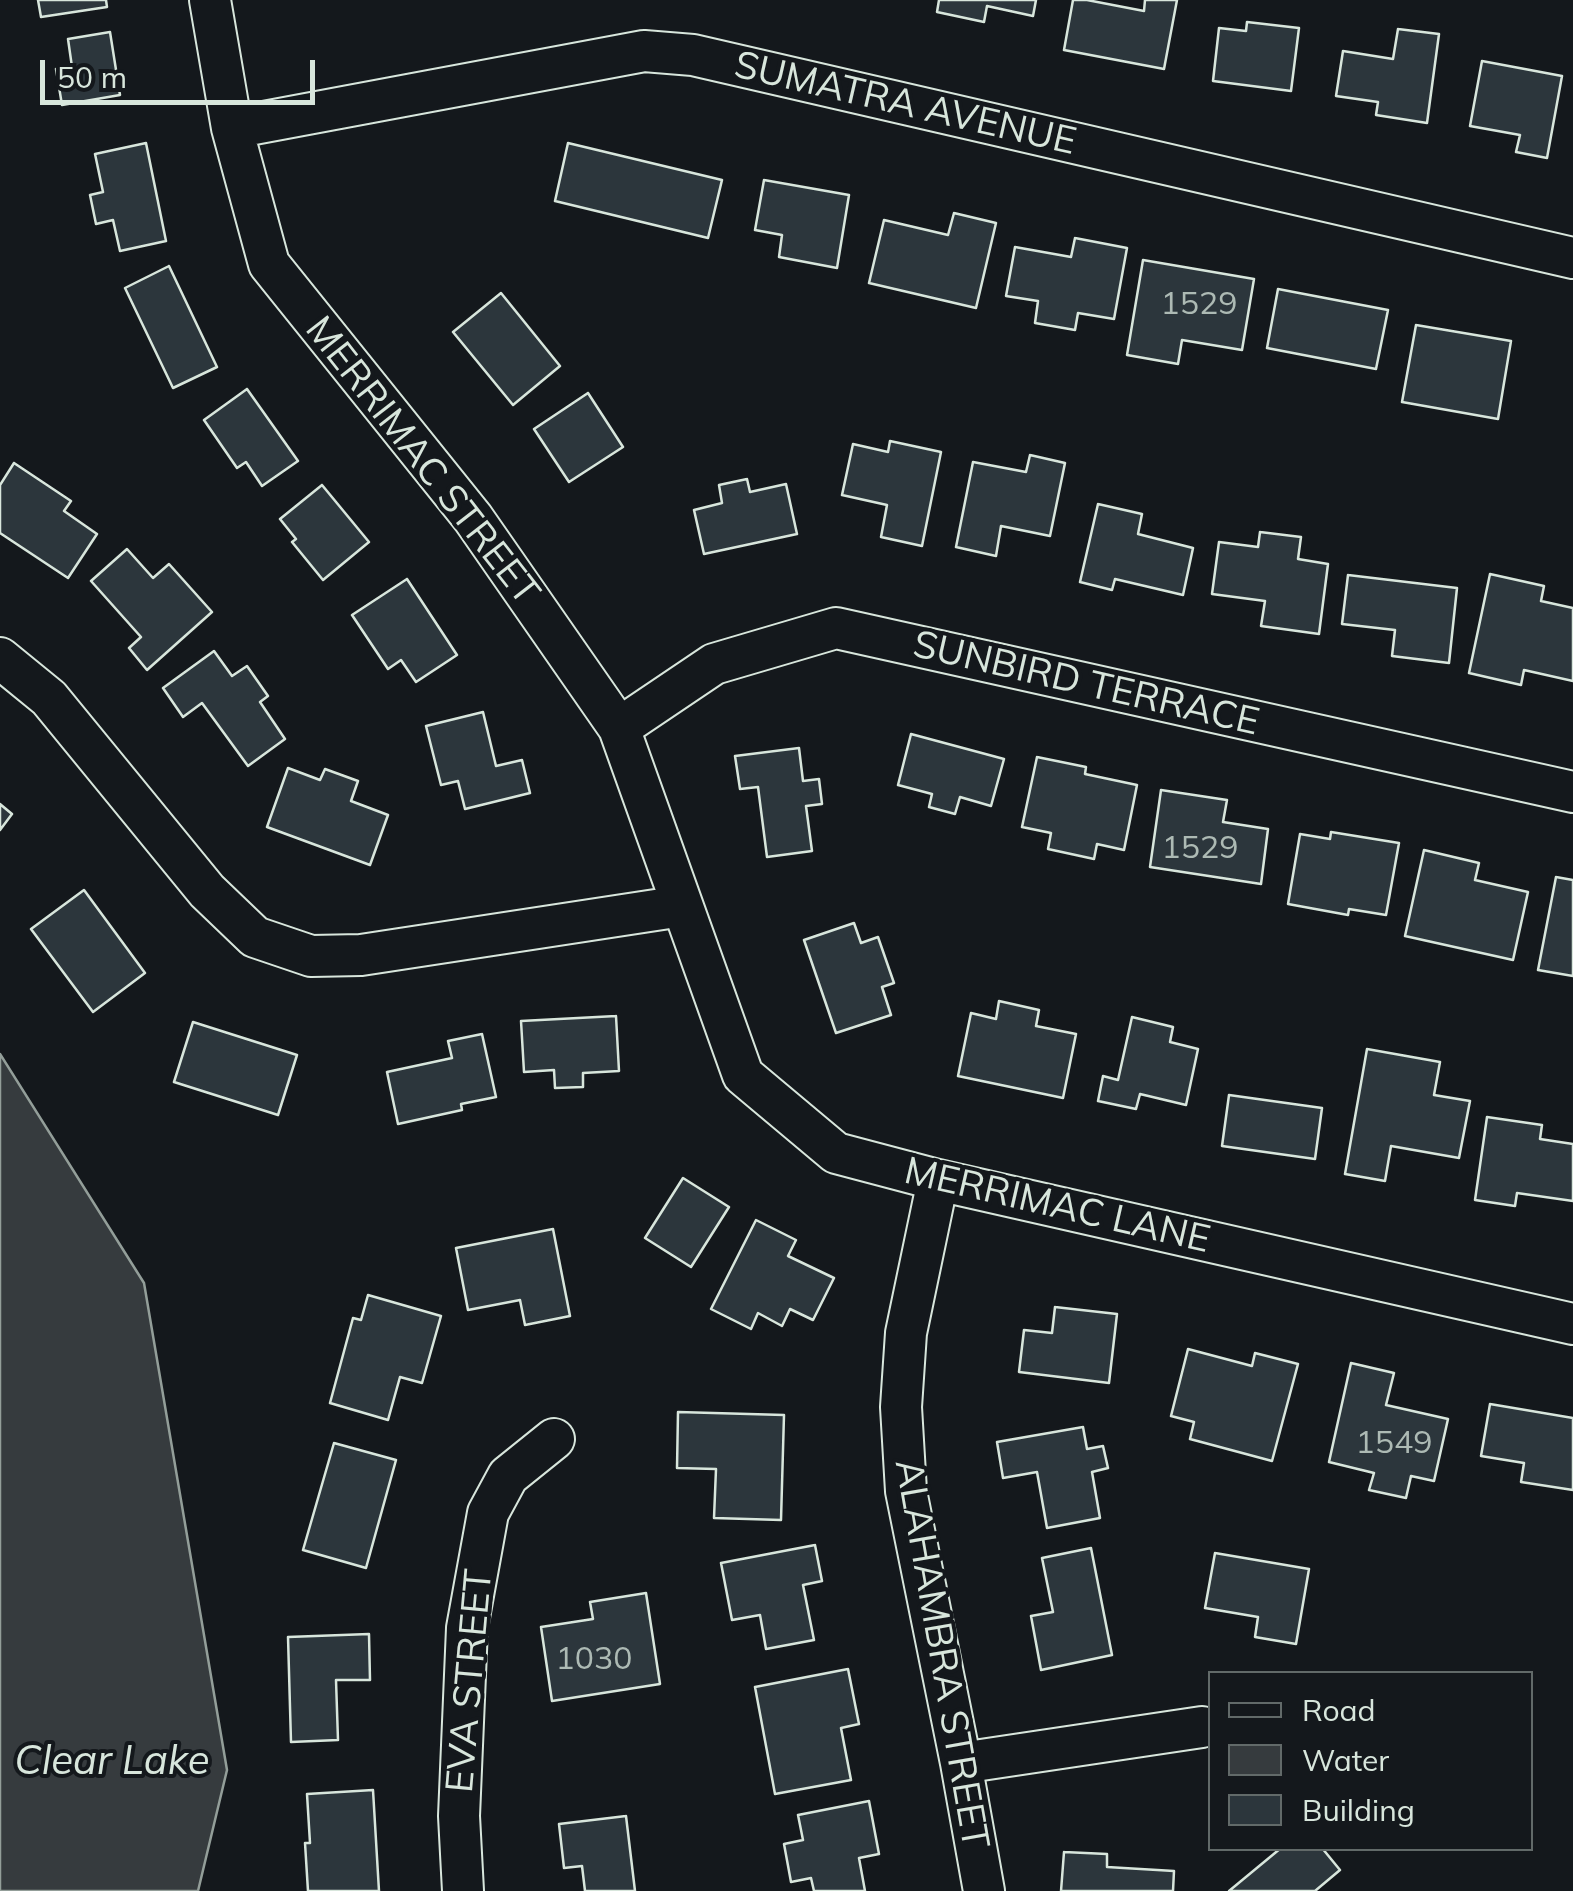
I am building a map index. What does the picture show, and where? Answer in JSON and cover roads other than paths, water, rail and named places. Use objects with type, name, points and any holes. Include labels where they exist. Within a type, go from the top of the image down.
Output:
[{"type":"street","name":"MERRIMAC STREET","points":[[210,0],[232,128],[269,264],[473,518],[619,728],[682,906]]},
{"type":"street","name":"SUMATRA AVENUE","points":[[232,128],[644,51],[693,55],[1573,258]]},
{"type":"street","name":"SUNBIRD TERRACE","points":[[619,728],[714,664],[836,628],[1573,792]]},
{"type":"street","points":[[0,658],[49,698],[207,891],[256,937],[311,956],[361,956],[682,906]]},
{"type":"street","name":"MERRIMAC LANE","points":[[682,906],[743,1075],[836,1153],[938,1180],[1573,1324]]},
{"type":"street","name":"ALAHAMBRA STREET","points":[[938,1180],[906,1332],[901,1407],[906,1491],[984,1891]]},
{"type":"street","name":"EVA STREET","points":[[463,1891],[458,1816],[467,1628],[488,1513],[508,1476],[554,1438]]},
{"type":"street","points":[[961,1764],[1202,1727]]},
{"type":"water","name":"Clear Lake","points":[[0,1054],[144,1283],[227,1770],[198,1891],[0,1891]]}]
